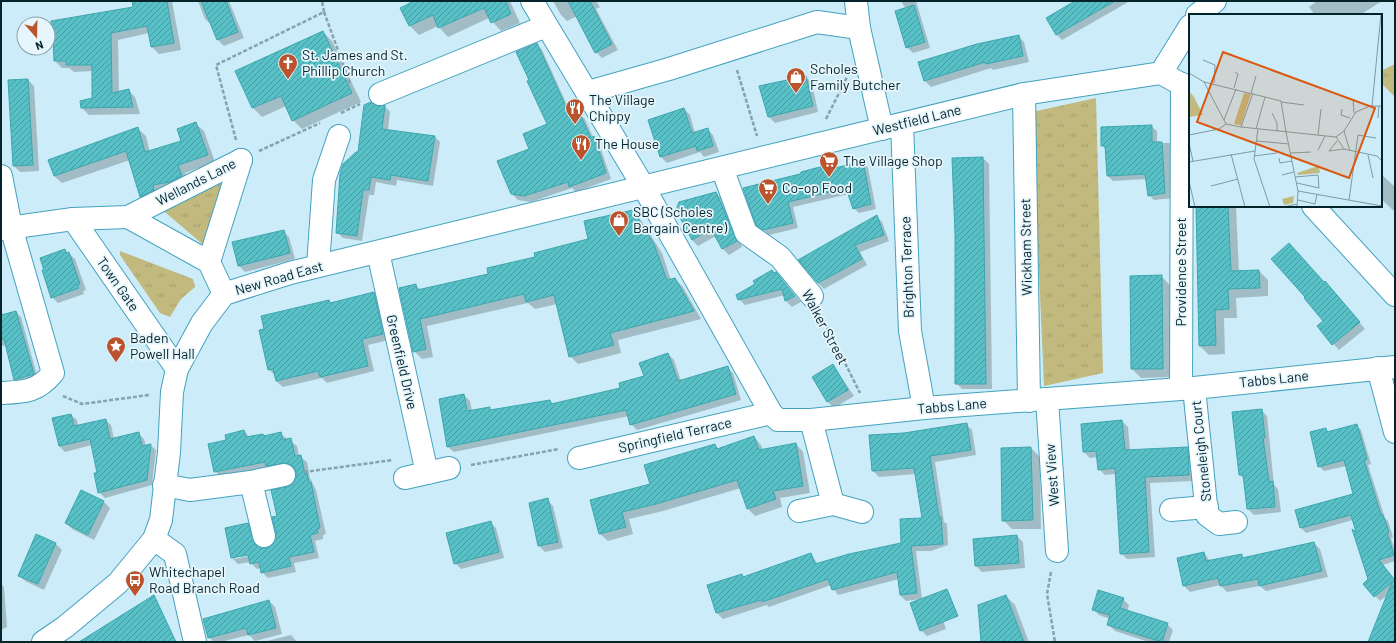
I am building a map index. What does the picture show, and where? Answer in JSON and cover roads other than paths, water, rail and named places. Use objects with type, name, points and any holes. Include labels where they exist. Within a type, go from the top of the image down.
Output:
[{"type":"street","points":[[532,1],[588,92],[643,186],[771,413]]},
{"type":"street","name":"Brighton Terrace","points":[[856,1],[859,28],[892,127],[910,332],[924,408]]},
{"type":"street","points":[[1198,14],[1215,1]]},
{"type":"street","points":[[588,92],[669,69],[817,22],[859,28]]},
{"type":"street","points":[[380,94],[546,26]]},
{"type":"street","points":[[1186,87],[1160,73],[1189,28]]},
{"type":"street","name":"Westfield Lane","points":[[643,186],[1024,94],[1160,73]]},
{"type":"street","name":"Providence Street","points":[[1186,87],[1188,388]]},
{"type":"street","name":"Wickham Street","points":[[1024,94],[1038,400]]},
{"type":"street","points":[[318,266],[324,180],[339,136]]},
{"type":"street","name":"Wellands Lane","points":[[6,228],[73,219],[128,217],[241,160],[209,262]]},
{"type":"street","name":"Walker Street","points":[[722,168],[746,233],[780,257],[812,296]]},
{"type":"street","points":[[1,176],[6,228],[48,379],[28,392],[1,393]]},
{"type":"street","name":"New Road East","points":[[43,642],[65,627],[118,583],[154,539],[161,520],[169,452],[172,392],[177,369],[202,323],[224,294],[290,273],[643,186]]},
{"type":"street","points":[[1314,207],[1395,295]]},
{"type":"street","points":[[128,217],[209,262],[224,294]]},
{"type":"street","name":"Town Gate","points":[[73,219],[177,369]]},
{"type":"street","name":"Greenfield Drive","points":[[378,252],[425,464]]},
{"type":"street","points":[[1387,367],[1395,432]]},
{"type":"street","name":"Tabbs Lane","points":[[771,413],[778,420],[811,420],[871,415],[924,408],[1188,388],[1387,367]]},
{"type":"street","name":"Stoneleigh Court","points":[[1188,388],[1207,511]]},
{"type":"street","name":"West View","points":[[1038,400],[1057,551]]},
{"type":"street","name":"Springfield Terrace","points":[[579,458],[771,413]]},
{"type":"street","points":[[811,420],[834,504]]},
{"type":"street","points":[[405,478],[425,464],[449,468]]},
{"type":"street","points":[[164,485],[190,490],[251,482],[284,475]]},
{"type":"street","points":[[251,482],[264,536]]},
{"type":"street","points":[[799,511],[834,504],[862,512]]},
{"type":"street","points":[[1171,510],[1207,511],[1219,524],[1236,522]]},
{"type":"street","points":[[154,539],[175,554],[195,642]]},
{"type":"place","name":"St. James and St. Phillip Church","points":[[288,80]]},
{"type":"place","name":"Scholes Family Butcher","points":[[796,94]]},
{"type":"place","name":"The Village Chippy","points":[[575,125]]},
{"type":"place","name":"The House","points":[[581,161]]},
{"type":"place","name":"The Village Shop","points":[[829,178]]},
{"type":"place","name":"Co-op Food","points":[[768,205]]},
{"type":"place","name":"SBC (Scholes Bargain Centre)","points":[[619,237]]},
{"type":"place","name":"Baden Powell Hall","points":[[116,363]]},
{"type":"place","name":"Whitechapel Road Branch Road","points":[[135,597]]}]
